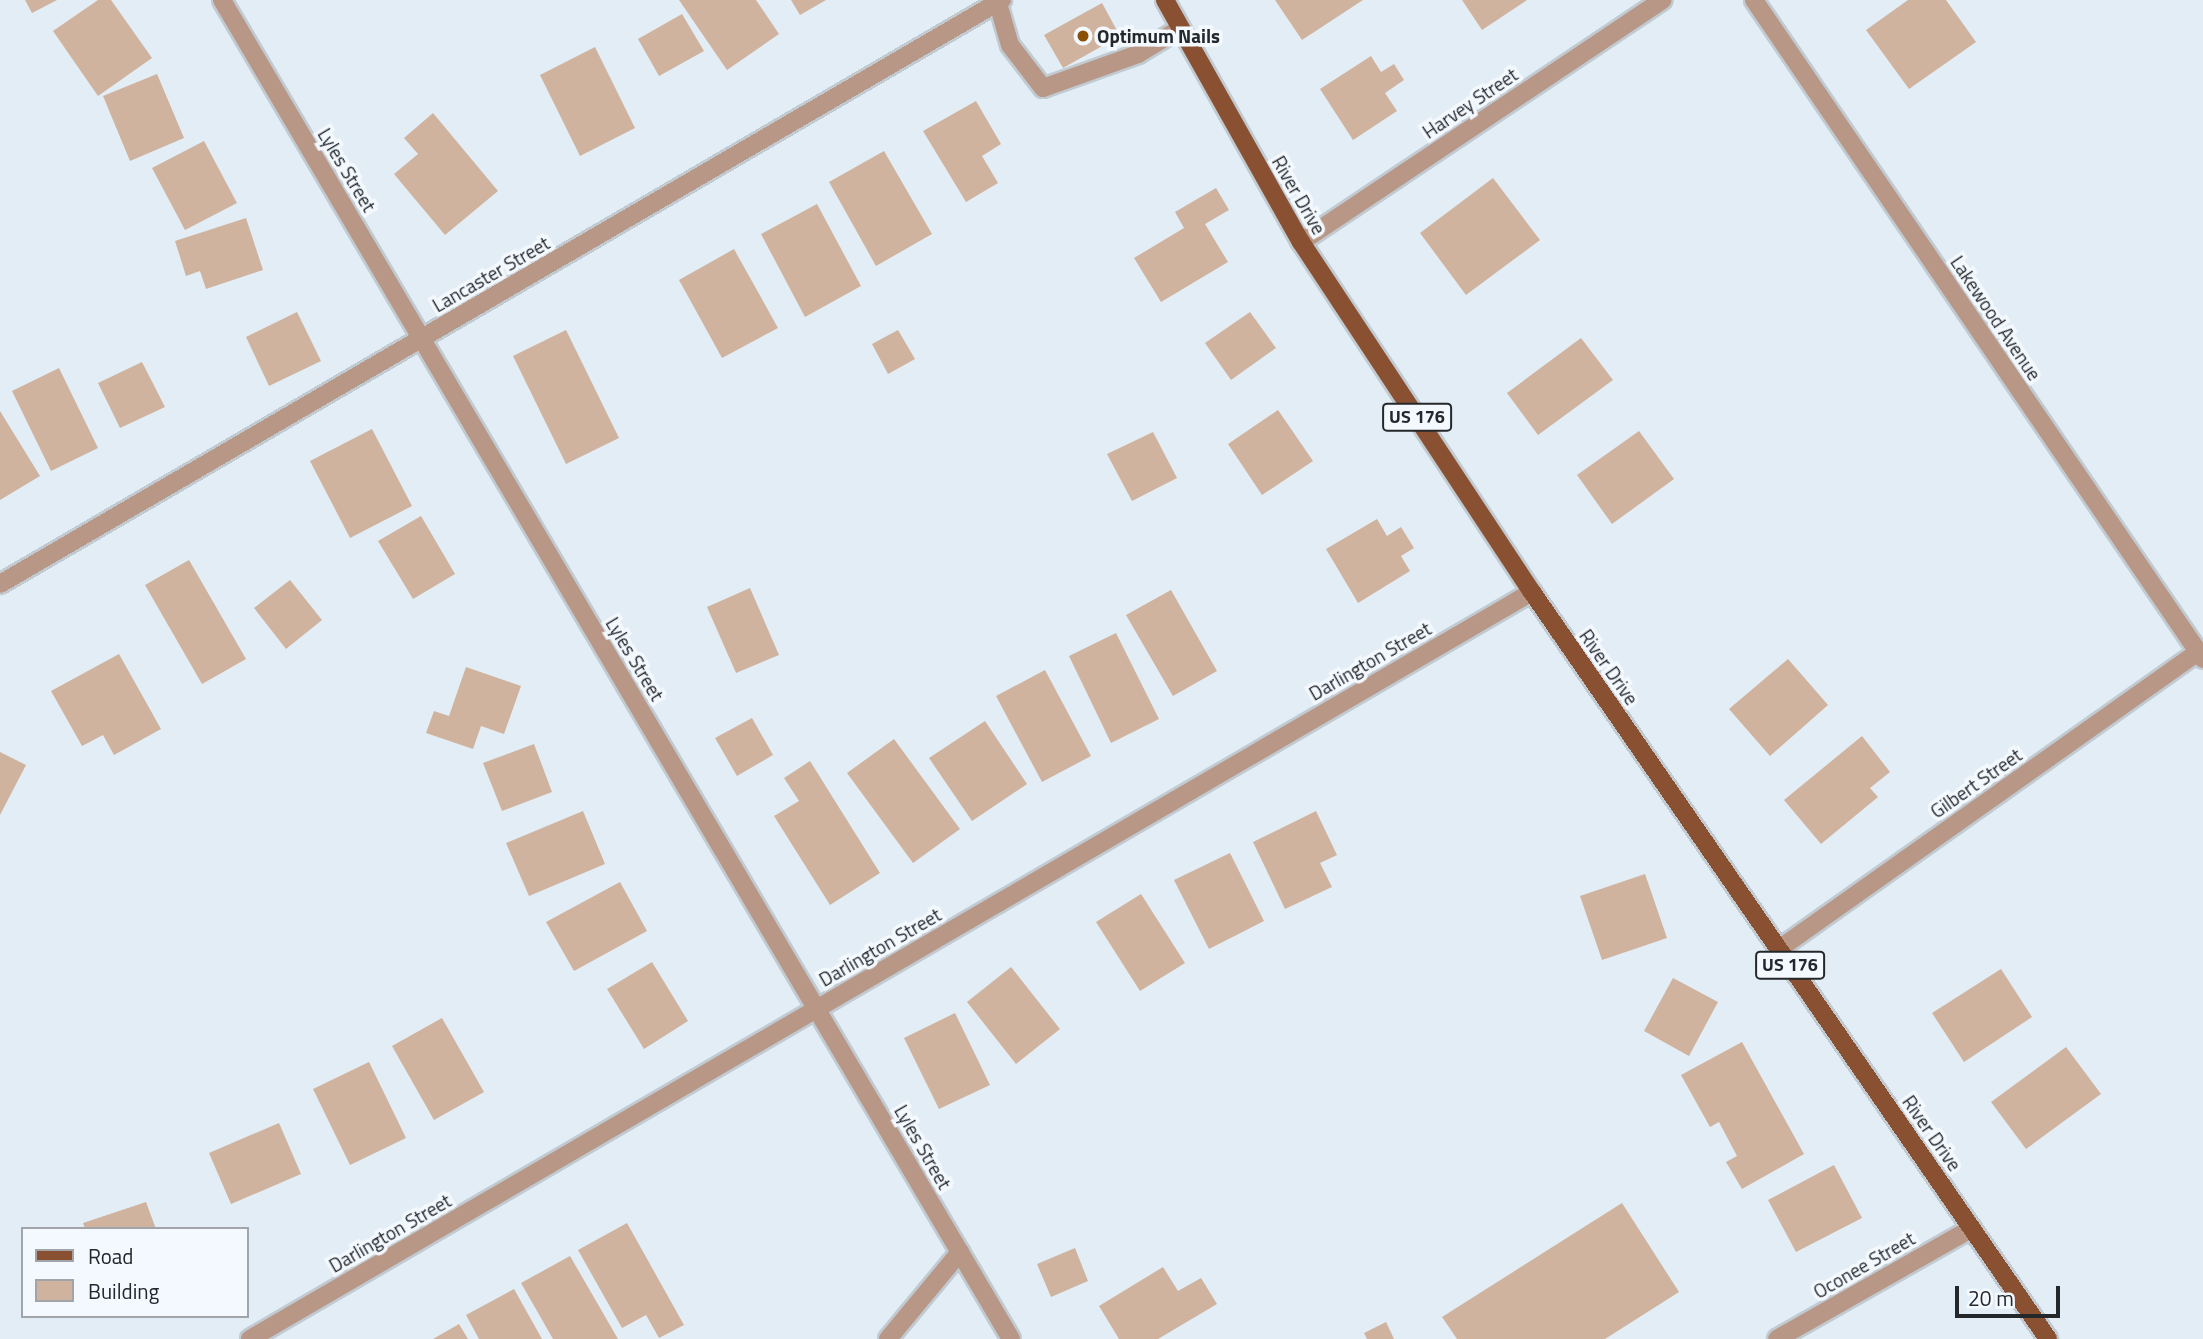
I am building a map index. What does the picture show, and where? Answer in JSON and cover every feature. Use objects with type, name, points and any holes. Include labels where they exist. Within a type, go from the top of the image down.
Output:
[{"type":"main road","name":"River Drive","points":[[1165,0],[1301,242],[1532,592],[2048,1339]]},
{"type":"street","name":"Lyles Street","points":[[222,0],[1011,1339]]},
{"type":"street","name":"Harvey Street","points":[[1301,242],[1663,0]]},
{"type":"street","name":"Lakewood Avenue","points":[[1754,0],[2200,656]]},
{"type":"street","name":"Lancaster Street","points":[[0,584],[999,1]]},
{"type":"street","points":[[999,1],[1010,45],[1043,88],[1138,54],[1181,28]]},
{"type":"street","name":"Darlington Street","points":[[250,1339],[1532,592]]},
{"type":"street","name":"Gilbert Street","points":[[1779,949],[2200,656]]},
{"type":"street","name":"Oconee Street","points":[[1777,1339],[1972,1228]]},
{"type":"street","points":[[888,1339],[960,1252]]},
{"type":"building","points":[[25,0],[57,0],[32,13]]},
{"type":"building","points":[[98,0],[111,0],[152,58],[98,96],[53,31]]},
{"type":"building","points":[[679,0],[756,0],[779,34],[727,70]]},
{"type":"building","points":[[791,0],[826,0],[800,15]]},
{"type":"building","points":[[1275,0],[1363,0],[1302,40]]},
{"type":"building","points":[[1462,0],[1527,0],[1482,30]]},
{"type":"building","points":[[1908,0],[1946,0],[1976,42],[1909,89],[1866,30]]},
{"type":"building","points":[[1102,3],[1120,36],[1063,68],[1044,35]]},
{"type":"building","points":[[682,14],[704,51],[659,76],[638,39]]},
{"type":"building","points":[[595,47],[635,128],[580,156],[540,75]]},
{"type":"building","points":[[1371,56],[1381,72],[1394,64],[1404,80],[1385,93],[1397,111],[1353,140],[1320,89]]},
{"type":"building","points":[[157,74],[184,138],[130,161],[103,96]]},
{"type":"building","points":[[976,101],[1001,144],[982,156],[998,183],[966,202],[923,131]]},
{"type":"building","points":[[433,113],[498,191],[445,235],[394,174],[418,154],[404,138]]},
{"type":"building","points":[[204,141],[237,203],[185,230],[152,168]]},
{"type":"building","points":[[884,151],[932,234],[876,266],[829,182]]},
{"type":"building","points":[[1493,178],[1540,240],[1466,295],[1420,233]]},
{"type":"building","points":[[1216,188],[1229,210],[1205,224],[1228,262],[1161,302],[1134,258],[1184,228],[1175,212]]},
{"type":"building","points":[[817,204],[861,286],[805,317],[761,234]]},
{"type":"building","points":[[246,218],[263,270],[206,289],[200,271],[186,276],[175,241]]},
{"type":"building","points":[[734,249],[778,328],[722,358],[679,280]]},
{"type":"building","points":[[297,312],[321,361],[269,386],[246,337]]},
{"type":"building","points":[[1250,312],[1276,348],[1231,380],[1205,343]]},
{"type":"building","points":[[566,330],[619,438],[566,464],[513,356]]},
{"type":"building","points":[[898,330],[915,359],[888,374],[872,344]]},
{"type":"building","points":[[1581,338],[1613,380],[1538,435],[1507,393]]},
{"type":"building","points":[[142,362],[165,407],[120,428],[98,383]]},
{"type":"building","points":[[59,368],[98,448],[51,471],[12,391]]},
{"type":"building","points":[[1278,410],[1313,461],[1262,495],[1228,444]]},
{"type":"building","points":[[0,411],[40,476],[0,500]]},
{"type":"building","points":[[372,429],[412,506],[350,538],[310,461]]},
{"type":"building","points":[[1639,431],[1674,479],[1612,524],[1577,475]]},
{"type":"building","points":[[1153,432],[1177,478],[1132,501],[1107,454]]},
{"type":"building","points":[[421,516],[455,574],[413,599],[378,541]]},
{"type":"building","points":[[1377,519],[1387,536],[1401,527],[1414,548],[1401,556],[1410,571],[1358,603],[1326,549]]},
{"type":"building","points":[[189,560],[246,659],[202,684],[145,585]]},
{"type":"building","points":[[290,580],[322,620],[286,649],[254,608]]},
{"type":"building","points":[[750,588],[779,655],[736,673],[707,607]]},
{"type":"building","points":[[1171,590],[1217,671],[1173,696],[1126,615]]},
{"type":"building","points":[[1116,633],[1159,719],[1111,743],[1069,656]]},
{"type":"building","points":[[119,654],[161,729],[114,755],[103,735],[82,746],[51,691]]},
{"type":"building","points":[[1788,659],[1828,705],[1770,756],[1729,709]]},
{"type":"building","points":[[466,667],[521,686],[504,734],[481,726],[473,749],[426,733],[434,711],[449,716]]},
{"type":"building","points":[[1045,670],[1091,756],[1042,782],[996,696]]},
{"type":"building","points":[[752,718],[773,755],[737,776],[715,738]]},
{"type":"building","points":[[985,721],[1027,784],[972,821],[929,758]]},
{"type":"building","points":[[1862,736],[1890,772],[1870,788],[1878,797],[1821,844],[1784,800]]},
{"type":"building","points":[[894,739],[960,829],[913,863],[847,773]]},
{"type":"building","points":[[534,744],[552,792],[502,811],[483,763]]},
{"type":"building","points":[[0,752],[26,765],[0,815]]},
{"type":"building","points":[[810,761],[880,873],[830,905],[774,816],[799,801],[784,778]]},
{"type":"building","points":[[583,811],[605,864],[529,896],[506,843]]},
{"type":"building","points":[[1316,811],[1337,855],[1320,863],[1332,887],[1285,909],[1253,842]]},
{"type":"building","points":[[1230,853],[1264,921],[1209,949],[1174,880]]},
{"type":"building","points":[[1645,874],[1667,938],[1602,960],[1580,896]]},
{"type":"building","points":[[620,882],[647,931],[574,971],[546,922]]},
{"type":"building","points":[[1141,894],[1185,963],[1140,991],[1096,922]]},
{"type":"building","points":[[652,962],[688,1021],[644,1049],[607,989]]},
{"type":"building","points":[[1011,967],[1060,1029],[1016,1064],[967,1002]]},
{"type":"building","points":[[2001,969],[2032,1017],[1964,1062],[1932,1013]]},
{"type":"building","points":[[1673,978],[1718,1002],[1689,1056],[1644,1031]]},
{"type":"building","points":[[955,1013],[990,1085],[939,1109],[904,1038]]},
{"type":"building","points":[[442,1018],[484,1092],[434,1120],[392,1046]]},
{"type":"building","points":[[1742,1042],[1804,1154],[1742,1189],[1726,1162],[1737,1156],[1719,1122],[1710,1127],[1681,1075]]},
{"type":"building","points":[[2066,1047],[2101,1094],[2026,1149],[1991,1102]]},
{"type":"building","points":[[369,1062],[406,1138],[350,1165],[313,1089]]},
{"type":"building","points":[[279,1123],[301,1174],[231,1204],[209,1153]]},
{"type":"building","points":[[1834,1165],[1862,1218],[1796,1252],[1768,1200]]},
{"type":"building","points":[[146,1202],[155,1227],[84,1227],[83,1223]]},
{"type":"building","points":[[1622,1203],[1679,1292],[1605,1339],[1457,1339],[1442,1317]]},
{"type":"building","points":[[627,1223],[684,1325],[659,1338],[646,1315],[622,1328],[578,1250]]},
{"type":"building","points":[[1075,1248],[1088,1281],[1051,1297],[1037,1264]]},
{"type":"building","points":[[570,1256],[618,1339],[553,1339],[521,1283]]},
{"type":"building","points":[[1163,1267],[1178,1291],[1201,1278],[1217,1304],[1158,1339],[1119,1339],[1099,1306]]},
{"type":"building","points":[[514,1289],[542,1339],[479,1339],[466,1315]]},
{"type":"building","points":[[1386,1322],[1394,1339],[1367,1339],[1364,1333]]},
{"type":"building","points":[[459,1324],[468,1339],[433,1339]]},
{"type":"place","name":"Optimum Nails","points":[[1083,36]]}]
